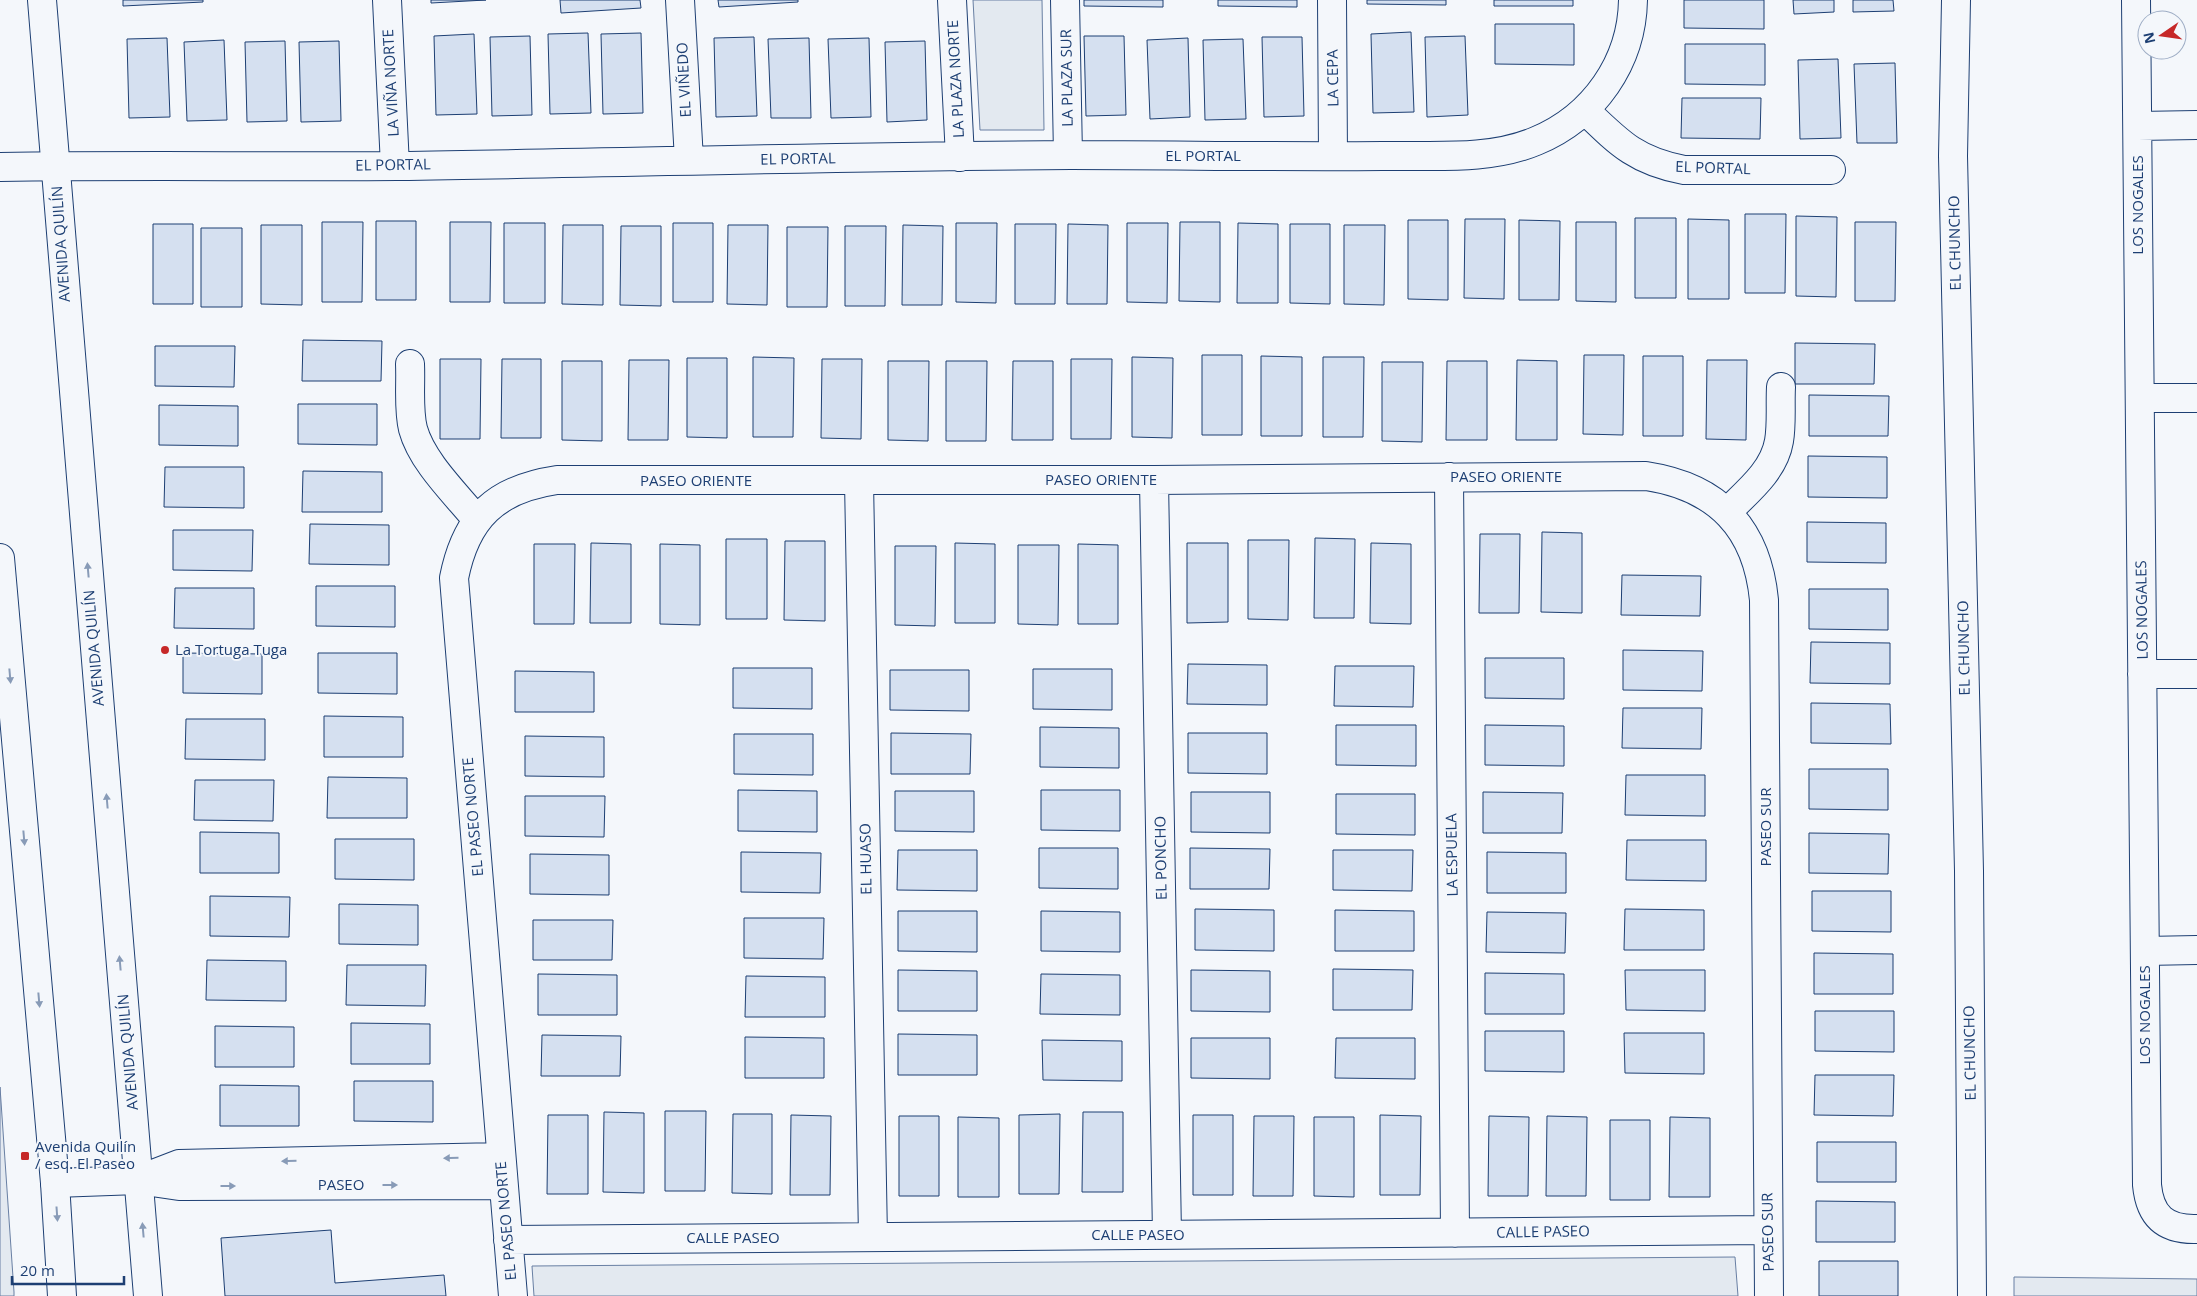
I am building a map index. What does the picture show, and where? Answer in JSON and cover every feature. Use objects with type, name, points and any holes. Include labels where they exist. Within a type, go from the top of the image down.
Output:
[{"type":"street","name":"AVENIDA QUILÍN","points":[[42,0],[148,1296]]},
{"type":"street","name":"LA VIÑA NORTE","points":[[387,0],[395,166]]},
{"type":"street","name":"EL VIÑEDO","points":[[680,0],[689,160]]},
{"type":"street","name":"LA PLAZA NORTE","points":[[952,0],[960,157]]},
{"type":"street","name":"LA PLAZA SUR","points":[[1065,0],[1068,155]]},
{"type":"street","name":"LA CEPA","points":[[1332,0],[1333,156]]},
{"type":"street","name":"EL PORTAL","points":[[0,167],[395,166],[1068,155],[1333,156],[1476,154],[1507,150],[1537,141],[1562,127],[1585,110],[1611,80],[1620,63],[1627,45],[1633,0]]},
{"type":"street","name":"EL CHUNCHO","points":[[1956,0],[1953,156],[1969,871],[1972,1296]]},
{"type":"street","name":"LOS NOGALES","points":[[2136,0],[2147,1185],[2152,1207],[2158,1217],[2167,1224],[2178,1228],[2197,1229]]},
{"type":"street","name":"EL PORTAL","points":[[1585,110],[1628,149],[1641,158],[1662,166],[1684,170],[1831,170]]},
{"type":"street","points":[[2138,126],[2197,125]]},
{"type":"street","points":[[410,364],[411,412],[417,442],[426,458],[477,520]]},
{"type":"street","points":[[1727,512],[1762,477],[1775,454],[1780,432],[1780,387]]},
{"type":"street","points":[[2140,398],[2197,398]]},
{"type":"street","name":"PASEO ORIENTE","points":[[477,520],[493,504],[513,491],[534,484],[557,480],[1154,480],[1646,476],[1669,480],[1690,487],[1710,498],[1727,512]]},
{"type":"street","name":"LA ESPUELA","points":[[1448,477],[1455,1233]]},
{"type":"street","name":"EL PONCHO","points":[[1154,480],[1167,1235]]},
{"type":"street","name":"EL HUASO","points":[[859,481],[873,1237]]},
{"type":"street","name":"PASEO SUR","points":[[1727,512],[1742,531],[1754,552],[1762,576],[1764,600],[1769,1296]]},
{"type":"street","name":"EL PASEO NORTE","points":[[477,520],[466,538],[458,557],[454,578],[500,1157],[513,1296]]},
{"type":"street","points":[[0,558],[62,1296]]},
{"type":"street","points":[[2142,674],[2197,674]]},
{"type":"street","points":[[2145,951],[2197,950]]},
{"type":"street","name":"PASEO","points":[[179,1175],[500,1157]]},
{"type":"street","points":[[54,1183],[138,1180],[179,1175]]},
{"type":"street","name":"PASEO","points":[[179,1175],[503,1185]]},
{"type":"street","name":"CALLE PASEO","points":[[508,1240],[1768,1230]]},
{"type":"shaded area","points":[[973,0],[1042,0],[1044,130],[980,130]]},
{"type":"shaded area","points":[[0,1087],[14,1292],[14,1296],[0,1296]]},
{"type":"shaded area","points":[[1735,1257],[1738,1296],[534,1296],[532,1266]]},
{"type":"shaded area","points":[[2014,1277],[2197,1279],[2197,1296],[2014,1296]]},
{"type":"building","points":[[123,0],[203,0],[203,2],[123,6]]},
{"type":"building","points":[[431,0],[486,0],[431,3]]},
{"type":"building","points":[[560,0],[640,0],[641,8],[561,13]]},
{"type":"building","points":[[718,0],[798,0],[798,2],[719,7]]},
{"type":"building","points":[[1084,0],[1163,0],[1163,7],[1084,6]]},
{"type":"building","points":[[1218,0],[1297,0],[1297,7],[1218,6]]},
{"type":"building","points":[[1367,0],[1446,0],[1446,5],[1367,4]]},
{"type":"building","points":[[1494,0],[1573,0],[1573,6],[1494,6]]},
{"type":"building","points":[[1684,0],[1764,0],[1764,29],[1684,28]]},
{"type":"building","points":[[1793,0],[1834,0],[1834,12],[1794,14]]},
{"type":"building","points":[[1853,0],[1893,0],[1894,11],[1853,12]]},
{"type":"building","points":[[1495,24],[1574,24],[1574,65],[1495,64]]},
{"type":"building","points":[[1411,32],[1414,112],[1373,113],[1371,34]]},
{"type":"building","points":[[588,33],[591,113],[550,114],[548,34]]},
{"type":"building","points":[[641,33],[643,113],[603,114],[601,34]]},
{"type":"building","points":[[474,34],[477,114],[436,115],[434,36]]},
{"type":"building","points":[[530,36],[532,115],[492,116],[490,37]]},
{"type":"building","points":[[1084,36],[1124,36],[1126,115],[1086,116]]},
{"type":"building","points":[[1465,36],[1468,115],[1427,117],[1425,37]]},
{"type":"building","points":[[754,37],[757,116],[716,117],[714,38]]},
{"type":"building","points":[[1262,37],[1302,37],[1304,116],[1264,117]]},
{"type":"building","points":[[167,38],[170,117],[129,118],[127,39]]},
{"type":"building","points":[[809,38],[811,118],[771,118],[768,39]]},
{"type":"building","points":[[869,38],[871,117],[831,118],[828,39]]},
{"type":"building","points":[[1188,38],[1190,117],[1150,119],[1147,40]]},
{"type":"building","points":[[1243,39],[1246,119],[1205,120],[1203,40]]},
{"type":"building","points":[[224,40],[227,120],[187,121],[184,42]]},
{"type":"building","points":[[285,41],[287,121],[247,122],[245,42]]},
{"type":"building","points":[[339,41],[341,121],[301,122],[299,42]]},
{"type":"building","points":[[925,41],[927,120],[887,122],[885,42]]},
{"type":"building","points":[[1685,44],[1765,44],[1765,85],[1685,84]]},
{"type":"building","points":[[1838,59],[1841,138],[1800,139],[1798,60]]},
{"type":"building","points":[[1895,63],[1897,143],[1857,143],[1854,64]]},
{"type":"building","points":[[1682,98],[1761,98],[1760,139],[1681,138]]},
{"type":"building","points":[[1745,214],[1786,214],[1785,293],[1745,293]]},
{"type":"building","points":[[1796,216],[1837,217],[1836,297],[1796,296]]},
{"type":"building","points":[[1635,218],[1676,218],[1676,298],[1635,298]]},
{"type":"building","points":[[1465,219],[1505,219],[1504,299],[1464,298]]},
{"type":"building","points":[[1688,219],[1729,220],[1729,299],[1688,299]]},
{"type":"building","points":[[1408,220],[1448,220],[1448,300],[1408,299]]},
{"type":"building","points":[[1519,220],[1560,221],[1559,300],[1519,300]]},
{"type":"building","points":[[376,221],[416,221],[416,300],[376,300]]},
{"type":"building","points":[[322,222],[363,222],[362,302],[322,302]]},
{"type":"building","points":[[450,222],[491,222],[490,302],[450,302]]},
{"type":"building","points":[[1180,222],[1220,222],[1220,302],[1179,301]]},
{"type":"building","points":[[1576,222],[1616,222],[1616,302],[1576,301]]},
{"type":"building","points":[[1855,222],[1896,222],[1895,301],[1855,301]]},
{"type":"building","points":[[504,223],[545,223],[545,303],[504,303]]},
{"type":"building","points":[[673,223],[713,223],[713,302],[673,302]]},
{"type":"building","points":[[956,223],[997,223],[996,303],[956,302]]},
{"type":"building","points":[[1127,223],[1168,223],[1167,303],[1127,302]]},
{"type":"building","points":[[1238,223],[1278,224],[1278,303],[1237,303]]},
{"type":"building","points":[[153,224],[193,224],[193,304],[153,304]]},
{"type":"building","points":[[1015,224],[1056,224],[1055,304],[1015,304]]},
{"type":"building","points":[[1068,224],[1108,225],[1107,304],[1067,304]]},
{"type":"building","points":[[1290,224],[1330,224],[1330,304],[1290,303]]},
{"type":"building","points":[[261,225],[302,225],[302,305],[261,304]]},
{"type":"building","points":[[563,225],[603,225],[603,305],[562,304]]},
{"type":"building","points":[[728,225],[768,225],[767,305],[727,304]]},
{"type":"building","points":[[903,225],[943,226],[942,305],[902,305]]},
{"type":"building","points":[[1344,225],[1385,225],[1384,305],[1344,304]]},
{"type":"building","points":[[621,226],[661,226],[661,306],[620,305]]},
{"type":"building","points":[[845,226],[886,226],[885,306],[845,306]]},
{"type":"building","points":[[787,227],[828,227],[827,307],[787,307]]},
{"type":"building","points":[[201,228],[242,228],[242,307],[201,307]]},
{"type":"building","points":[[303,340],[382,341],[381,381],[302,381]]},
{"type":"building","points":[[1795,343],[1875,344],[1874,384],[1795,384]]},
{"type":"building","points":[[155,346],[235,346],[234,387],[155,386]]},
{"type":"building","points":[[1202,355],[1242,355],[1242,435],[1202,435]]},
{"type":"building","points":[[1584,355],[1624,355],[1623,435],[1583,434]]},
{"type":"building","points":[[1261,356],[1302,357],[1302,436],[1261,436]]},
{"type":"building","points":[[1643,356],[1683,356],[1683,436],[1643,436]]},
{"type":"building","points":[[753,357],[794,358],[793,437],[753,437]]},
{"type":"building","points":[[1132,357],[1173,358],[1172,438],[1132,437]]},
{"type":"building","points":[[1323,357],[1364,357],[1363,437],[1323,437]]},
{"type":"building","points":[[687,358],[727,358],[727,438],[687,437]]},
{"type":"building","points":[[440,359],[481,359],[480,439],[440,439]]},
{"type":"building","points":[[502,359],[541,359],[541,438],[501,438]]},
{"type":"building","points":[[822,359],[862,359],[861,439],[821,438]]},
{"type":"building","points":[[1071,359],[1112,359],[1111,439],[1071,439]]},
{"type":"building","points":[[629,360],[669,360],[668,440],[628,440]]},
{"type":"building","points":[[1517,360],[1557,361],[1557,440],[1516,440]]},
{"type":"building","points":[[1707,360],[1747,360],[1746,440],[1706,439]]},
{"type":"building","points":[[562,361],[602,361],[602,441],[562,440]]},
{"type":"building","points":[[888,361],[929,361],[928,441],[888,440]]},
{"type":"building","points":[[946,361],[987,361],[986,441],[946,441]]},
{"type":"building","points":[[1013,361],[1053,361],[1053,440],[1012,440]]},
{"type":"building","points":[[1447,361],[1487,361],[1487,440],[1446,440]]},
{"type":"building","points":[[1382,362],[1423,362],[1422,442],[1382,441]]},
{"type":"building","points":[[1809,395],[1889,396],[1888,436],[1809,436]]},
{"type":"building","points":[[298,404],[377,404],[377,445],[298,444]]},
{"type":"building","points":[[159,405],[238,406],[238,446],[159,445]]},
{"type":"building","points":[[1808,456],[1887,457],[1887,498],[1808,497]]},
{"type":"building","points":[[165,467],[244,467],[244,508],[164,507]]},
{"type":"building","points":[[303,471],[382,472],[382,512],[302,512]]},
{"type":"building","points":[[1807,522],[1886,523],[1886,563],[1807,562]]},
{"type":"building","points":[[310,524],[389,525],[389,565],[309,564]]},
{"type":"building","points":[[173,530],[253,530],[252,571],[173,570]]},
{"type":"building","points":[[1542,532],[1582,533],[1582,613],[1541,612]]},
{"type":"building","points":[[1480,534],[1520,534],[1519,613],[1479,613]]},
{"type":"building","points":[[1315,538],[1355,539],[1354,618],[1314,618]]},
{"type":"building","points":[[726,539],[767,539],[767,619],[726,619]]},
{"type":"building","points":[[1248,540],[1289,540],[1288,620],[1248,619]]},
{"type":"building","points":[[785,541],[825,541],[825,621],[784,620]]},
{"type":"building","points":[[591,543],[631,544],[631,623],[590,623]]},
{"type":"building","points":[[955,543],[995,544],[995,623],[955,623]]},
{"type":"building","points":[[1187,543],[1228,543],[1228,622],[1187,623]]},
{"type":"building","points":[[1371,543],[1411,544],[1411,624],[1370,623]]},
{"type":"building","points":[[534,544],[575,544],[574,624],[534,624]]},
{"type":"building","points":[[660,544],[700,545],[700,625],[660,624]]},
{"type":"building","points":[[1078,544],[1118,545],[1118,624],[1078,624]]},
{"type":"building","points":[[1018,545],[1059,545],[1058,625],[1018,624]]},
{"type":"building","points":[[895,546],[936,546],[935,626],[895,625]]},
{"type":"building","points":[[1622,575],[1701,576],[1700,616],[1621,615]]},
{"type":"building","points":[[316,586],[395,586],[395,627],[316,626]]},
{"type":"building","points":[[175,588],[254,588],[254,629],[174,628]]},
{"type":"building","points":[[1809,589],[1888,589],[1888,630],[1809,629]]},
{"type":"building","points":[[1811,642],[1890,643],[1890,684],[1810,683]]},
{"type":"building","points":[[1623,650],[1703,651],[1702,691],[1623,690]]},
{"type":"building","points":[[183,653],[262,654],[262,694],[183,693]]},
{"type":"building","points":[[318,653],[397,653],[397,694],[318,693]]},
{"type":"building","points":[[1485,658],[1564,658],[1564,699],[1485,698]]},
{"type":"building","points":[[1188,664],[1267,665],[1267,705],[1187,704]]},
{"type":"building","points":[[1335,666],[1414,666],[1413,707],[1334,706]]},
{"type":"building","points":[[733,668],[812,668],[812,709],[733,708]]},
{"type":"building","points":[[1033,669],[1112,669],[1112,710],[1033,709]]},
{"type":"building","points":[[890,670],[969,670],[969,711],[890,710]]},
{"type":"building","points":[[515,671],[594,672],[594,712],[515,712]]},
{"type":"building","points":[[1811,703],[1890,704],[1891,744],[1811,743]]},
{"type":"building","points":[[1623,708],[1702,708],[1701,749],[1622,748]]},
{"type":"building","points":[[324,716],[403,717],[403,757],[324,757]]},
{"type":"building","points":[[186,719],[265,719],[265,760],[185,759]]},
{"type":"building","points":[[1336,725],[1416,725],[1416,766],[1336,765]]},
{"type":"building","points":[[1485,725],[1564,726],[1564,766],[1485,765]]},
{"type":"building","points":[[1040,727],[1119,728],[1119,768],[1040,767]]},
{"type":"building","points":[[891,733],[971,734],[970,774],[891,774]]},
{"type":"building","points":[[1188,733],[1267,733],[1267,774],[1188,773]]},
{"type":"building","points":[[734,734],[813,734],[813,775],[734,774]]},
{"type":"building","points":[[525,736],[604,737],[604,777],[525,776]]},
{"type":"building","points":[[1809,769],[1888,769],[1888,810],[1809,809]]},
{"type":"building","points":[[1626,775],[1705,775],[1705,816],[1625,815]]},
{"type":"building","points":[[328,777],[407,778],[407,818],[327,818]]},
{"type":"building","points":[[195,780],[274,780],[273,821],[194,820]]},
{"type":"building","points":[[738,790],[817,791],[817,832],[738,831]]},
{"type":"building","points":[[1041,790],[1120,790],[1120,831],[1041,830]]},
{"type":"building","points":[[895,791],[974,791],[974,832],[895,831]]},
{"type":"building","points":[[1191,792],[1270,792],[1270,833],[1191,832]]},
{"type":"building","points":[[1483,792],[1563,793],[1562,833],[1483,833]]},
{"type":"building","points":[[1336,794],[1415,794],[1415,835],[1336,834]]},
{"type":"building","points":[[525,796],[605,796],[604,837],[525,836]]},
{"type":"building","points":[[200,832],[279,833],[279,873],[200,873]]},
{"type":"building","points":[[1809,833],[1889,834],[1888,874],[1809,873]]},
{"type":"building","points":[[335,839],[414,839],[414,880],[335,879]]},
{"type":"building","points":[[1627,840],[1706,840],[1706,881],[1626,880]]},
{"type":"building","points":[[1039,848],[1118,848],[1118,889],[1039,888]]},
{"type":"building","points":[[1190,848],[1270,849],[1269,889],[1190,889]]},
{"type":"building","points":[[898,850],[977,850],[977,891],[897,890]]},
{"type":"building","points":[[1333,850],[1413,850],[1412,891],[1333,890]]},
{"type":"building","points":[[741,852],[821,853],[820,893],[741,892]]},
{"type":"building","points":[[1487,852],[1566,853],[1566,893],[1487,893]]},
{"type":"building","points":[[530,854],[609,855],[609,895],[530,894]]},
{"type":"building","points":[[1812,891],[1891,891],[1891,932],[1812,931]]},
{"type":"building","points":[[210,896],[290,897],[289,937],[210,936]]},
{"type":"building","points":[[339,904],[418,905],[418,945],[339,944]]},
{"type":"building","points":[[1195,909],[1274,910],[1274,951],[1195,950]]},
{"type":"building","points":[[1625,909],[1704,910],[1704,950],[1624,950]]},
{"type":"building","points":[[1335,910],[1414,911],[1414,951],[1335,951]]},
{"type":"building","points":[[898,911],[977,911],[977,952],[898,951]]},
{"type":"building","points":[[1041,911],[1120,912],[1120,952],[1041,951]]},
{"type":"building","points":[[1487,912],[1566,913],[1565,953],[1486,952]]},
{"type":"building","points":[[744,918],[824,918],[823,959],[744,958]]},
{"type":"building","points":[[533,920],[613,920],[612,960],[533,960]]},
{"type":"building","points":[[1814,953],[1893,954],[1893,994],[1814,994]]},
{"type":"building","points":[[207,960],[286,961],[286,1001],[206,1000]]},
{"type":"building","points":[[347,965],[426,965],[425,1006],[346,1005]]},
{"type":"building","points":[[1333,969],[1413,970],[1412,1010],[1333,1010]]},
{"type":"building","points":[[898,970],[977,971],[977,1011],[898,1011]]},
{"type":"building","points":[[1191,970],[1270,971],[1270,1012],[1191,1011]]},
{"type":"building","points":[[1625,970],[1705,970],[1705,1011],[1626,1010]]},
{"type":"building","points":[[1485,973],[1564,974],[1564,1014],[1485,1014]]},
{"type":"building","points":[[538,974],[617,975],[617,1015],[538,1015]]},
{"type":"building","points":[[1041,974],[1120,975],[1120,1015],[1040,1014]]},
{"type":"building","points":[[746,976],[825,977],[825,1017],[745,1017]]},
{"type":"building","points":[[1815,1011],[1894,1011],[1894,1052],[1815,1051]]},
{"type":"building","points":[[351,1023],[430,1024],[430,1064],[351,1064]]},
{"type":"building","points":[[215,1026],[294,1027],[294,1067],[215,1067]]},
{"type":"building","points":[[1485,1031],[1564,1031],[1564,1072],[1485,1071]]},
{"type":"building","points":[[1624,1033],[1704,1033],[1704,1074],[1625,1073]]},
{"type":"building","points":[[898,1034],[977,1035],[977,1075],[898,1075]]},
{"type":"building","points":[[542,1035],[621,1036],[620,1076],[541,1076]]},
{"type":"building","points":[[745,1037],[824,1038],[824,1078],[745,1078]]},
{"type":"building","points":[[1191,1038],[1270,1038],[1270,1079],[1191,1078]]},
{"type":"building","points":[[1336,1038],[1415,1038],[1415,1079],[1335,1078]]},
{"type":"building","points":[[1042,1040],[1122,1041],[1122,1081],[1043,1080]]},
{"type":"building","points":[[1815,1075],[1894,1075],[1893,1116],[1814,1115]]},
{"type":"building","points":[[354,1081],[433,1081],[433,1122],[354,1121]]},
{"type":"building","points":[[220,1085],[299,1086],[299,1126],[220,1126]]},
{"type":"building","points":[[665,1111],[706,1111],[705,1191],[665,1191]]},
{"type":"building","points":[[604,1112],[644,1113],[644,1193],[603,1192]]},
{"type":"building","points":[[1083,1112],[1123,1112],[1123,1192],[1082,1192]]},
{"type":"building","points":[[733,1114],[772,1114],[772,1194],[732,1193]]},
{"type":"building","points":[[1060,1114],[1059,1194],[1019,1194],[1019,1115]]},
{"type":"building","points":[[548,1115],[588,1115],[588,1194],[547,1194]]},
{"type":"building","points":[[791,1115],[831,1116],[830,1195],[790,1195]]},
{"type":"building","points":[[1193,1115],[1233,1115],[1233,1195],[1193,1195]]},
{"type":"building","points":[[1380,1115],[1421,1116],[1420,1195],[1380,1195]]},
{"type":"building","points":[[899,1116],[939,1116],[939,1196],[899,1196]]},
{"type":"building","points":[[1254,1116],[1294,1116],[1293,1196],[1253,1196]]},
{"type":"building","points":[[1489,1116],[1529,1117],[1528,1196],[1488,1196]]},
{"type":"building","points":[[1547,1116],[1587,1117],[1586,1196],[1546,1196]]},
{"type":"building","points":[[958,1117],[999,1118],[999,1197],[958,1197]]},
{"type":"building","points":[[1314,1117],[1354,1117],[1354,1197],[1314,1196]]},
{"type":"building","points":[[1670,1117],[1710,1118],[1710,1197],[1669,1197]]},
{"type":"building","points":[[1610,1120],[1650,1120],[1650,1200],[1610,1200]]},
{"type":"building","points":[[1817,1142],[1896,1142],[1896,1182],[1817,1182]]},
{"type":"building","points":[[1816,1201],[1895,1202],[1895,1242],[1816,1242]]},
{"type":"building","points":[[331,1230],[335,1283],[444,1275],[446,1296],[225,1296],[221,1238]]},
{"type":"building","points":[[1819,1261],[1898,1261],[1898,1296],[1819,1296]]},
{"type":"place","name":"La Tortuga Tuga","points":[[165,650]]},
{"type":"place","name":"Avenida Quilín / esq. El Paseo","points":[[25,1156]]}]
